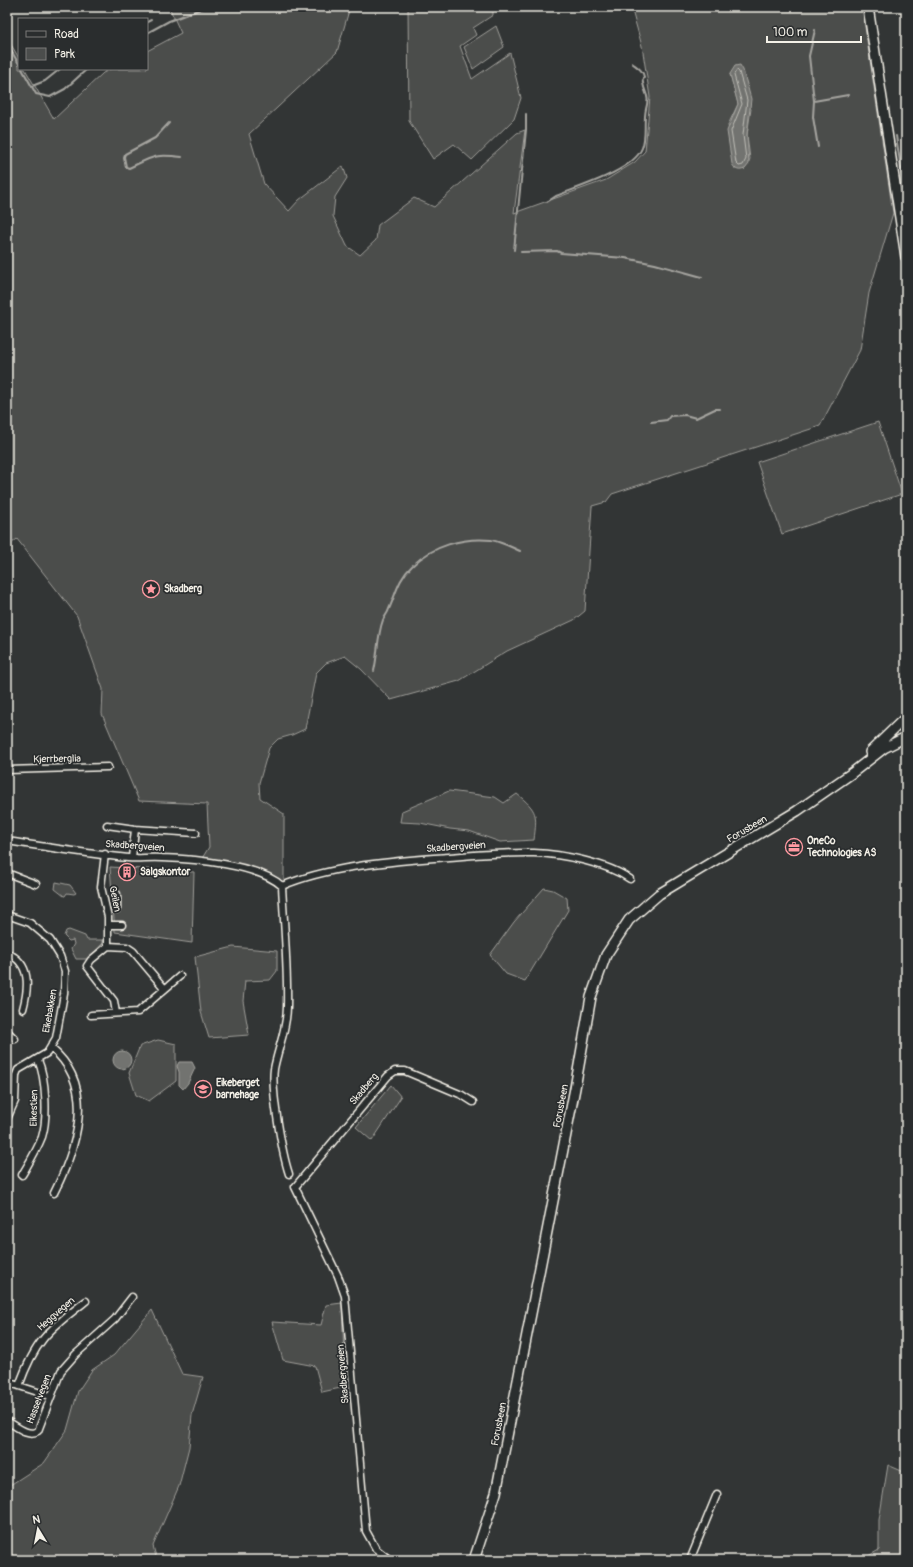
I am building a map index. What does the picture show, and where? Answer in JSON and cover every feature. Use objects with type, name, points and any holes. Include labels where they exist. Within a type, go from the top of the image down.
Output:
[{"type":"main road","points":[[868,7],[906,257]]},
{"type":"main road","points":[[905,718],[903,726],[906,734]]},
{"type":"main road","name":"Forusbeen","points":[[846,776],[850,770],[905,718]]},
{"type":"main road","name":"Forusbeen","points":[[474,1559],[496,1493],[575,1088],[591,997],[606,955],[629,920],[659,894],[797,812],[884,748],[906,737]]},
{"type":"street","name":"Kjerrberglia","points":[[7,770],[108,767]]},
{"type":"street","points":[[108,824],[135,829],[196,833]]},
{"type":"street","points":[[132,858],[135,829]]},
{"type":"street","name":"Skadbergveien","points":[[7,841],[132,858],[160,858],[213,863],[259,872],[272,878],[282,886],[338,870],[381,863],[456,856],[535,853],[575,860],[618,871],[630,879]]},
{"type":"street","name":"Geilen","points":[[105,854],[101,887],[107,911],[108,946]]},
{"type":"street","points":[[7,873],[36,884]]},
{"type":"street","points":[[282,886],[287,1007],[284,1034],[274,1071],[278,1116],[285,1163],[289,1174]]},
{"type":"street","name":"Geilen","points":[[117,894],[117,908]]},
{"type":"street","name":"Eikebakken","points":[[7,915],[22,919],[40,930],[50,940],[62,961],[65,977],[59,1028],[51,1048],[38,1060],[18,1070],[16,1075],[15,1101],[7,1120]]},
{"type":"street","name":"Geilen","points":[[108,925],[122,925]]},
{"type":"street","points":[[116,1014],[114,1001],[87,966],[88,963],[108,946],[126,947],[133,951],[165,989]]},
{"type":"street","points":[[7,952],[19,960],[28,976],[28,985],[23,1009]]},
{"type":"street","points":[[92,1014],[138,1012],[180,976]]},
{"type":"street","points":[[7,1031],[15,1039]]},
{"type":"street","points":[[51,1048],[66,1063],[72,1074],[80,1110],[80,1122],[68,1166],[54,1193]]},
{"type":"street","name":"Eikestien","points":[[22,1175],[36,1150],[44,1129],[44,1086],[38,1060]]},
{"type":"street","name":"Skadberg","points":[[295,1187],[388,1076],[395,1071],[405,1071],[462,1095],[473,1102]]},
{"type":"street","name":"Skadbergveien","points":[[295,1187],[338,1276],[345,1296],[366,1531],[376,1549],[390,1560]]},
{"type":"street","name":"Hasselvegen","points":[[7,1421],[28,1433],[34,1433],[41,1426],[57,1377],[65,1365],[115,1319],[132,1297]]},
{"type":"street","name":"Heggvegen","points":[[19,1386],[30,1358],[40,1341],[86,1301]]},
{"type":"street","points":[[7,1382],[50,1396]]},
{"type":"street","points":[[690,1560],[717,1494]]},
{"type":"green space","points":[[169,7],[350,7],[337,52],[249,134],[264,184],[289,211],[299,200],[343,166],[347,178],[335,197],[333,216],[347,246],[360,255],[376,240],[378,225],[414,198],[434,207],[517,133],[525,130],[514,213],[606,180],[635,162],[645,151],[650,97],[642,46],[631,7],[862,7],[893,213],[869,293],[860,350],[820,426],[612,494],[606,502],[592,506],[585,611],[574,620],[507,651],[459,681],[391,700],[361,669],[345,656],[326,663],[316,673],[305,729],[278,739],[269,748],[259,783],[260,798],[284,814],[284,882],[201,860],[209,847],[207,804],[139,801],[102,714],[103,689],[77,616],[17,539],[7,547],[7,38],[18,56],[18,70],[26,70],[54,119],[103,73],[109,70],[148,70],[148,50],[181,33]],"holes":[[[730,74],[751,109],[747,135],[750,159],[745,169],[735,169],[728,125],[738,104]]]},
{"type":"green space","points":[[408,7],[493,7],[493,15],[473,28],[476,35],[460,46],[472,79],[510,53],[521,98],[514,119],[472,160],[454,144],[433,159],[409,121]]},
{"type":"green space","points":[[496,26],[504,47],[473,69],[464,47]]},
{"type":"green space","points":[[878,422],[902,494],[782,534],[757,462]]},
{"type":"green space","points":[[449,791],[495,797],[504,803],[517,794],[529,805],[534,814],[536,824],[534,840],[500,842],[469,831],[420,823],[400,822],[402,811]]},
{"type":"green space","points":[[110,867],[194,872],[192,943],[115,932]]},
{"type":"green space","points":[[56,882],[70,885],[76,893],[67,893],[64,896],[55,889]]},
{"type":"green space","points":[[544,888],[553,890],[567,898],[568,910],[525,981],[506,974],[490,955],[514,922]]},
{"type":"green space","points":[[69,930],[85,936],[87,940],[103,940],[103,943],[88,959],[76,959],[71,949],[74,944],[73,940],[69,941],[64,936],[66,931]]},
{"type":"green space","points":[[233,947],[277,951],[277,971],[270,980],[245,981],[243,1001],[249,1035],[209,1038],[201,1012],[195,957]]},
{"type":"green space","points":[[158,1040],[176,1044],[176,1081],[149,1101],[136,1095],[129,1073],[140,1046]]},
{"type":"green space","points":[[391,1085],[401,1097],[372,1141],[356,1127]]},
{"type":"green space","points":[[342,1303],[345,1387],[322,1392],[315,1366],[283,1360],[272,1322],[321,1325],[326,1305]]},
{"type":"green space","points":[[152,1310],[182,1374],[203,1377],[192,1415],[189,1447],[179,1486],[153,1546],[157,1560],[7,1560],[7,1487],[44,1463],[67,1430],[78,1391],[92,1370],[114,1355]]},
{"type":"green space","points":[[888,1465],[906,1473],[906,1560],[861,1560],[879,1550],[879,1520]]},
{"type":"water","points":[[740,65],[743,70],[751,99],[747,135],[749,164],[745,169],[739,170],[732,164],[727,131],[738,104],[730,74],[735,66]]},
{"type":"water","points":[[122,1051],[128,1054],[131,1060],[128,1066],[122,1069],[116,1066],[113,1060],[116,1054]]},
{"type":"water","points":[[179,1062],[192,1062],[195,1068],[188,1083],[183,1089],[179,1085],[179,1072],[177,1066]]},
{"type":"waterway","points":[[148,32],[169,21],[206,7]]},
{"type":"waterway","points":[[815,30],[809,56],[814,101],[813,117],[818,147]]},
{"type":"waterway","points":[[7,44],[18,62]]},
{"type":"waterway","points":[[547,202],[556,196],[591,183],[617,171],[637,156],[642,148],[647,98],[642,72],[632,63]]},
{"type":"waterway","points":[[23,70],[36,94],[50,97],[65,89],[86,70]]},
{"type":"waterway","points":[[32,86],[45,81],[59,70]]},
{"type":"waterway","points":[[814,101],[848,95]]},
{"type":"waterway","points":[[514,250],[526,130],[526,114]]},
{"type":"waterway","points":[[169,123],[155,138],[125,154],[124,157],[126,167],[129,168],[154,157],[182,157]]},
{"type":"waterway","points":[[896,136],[906,201]]},
{"type":"waterway","points":[[521,252],[557,251],[561,253],[625,258],[655,264],[702,277]]},
{"type":"waterway","points":[[651,422],[667,420],[670,416],[685,415],[696,418],[715,409],[720,409]]},
{"type":"waterway","points":[[374,671],[383,620],[388,612],[403,576],[420,559],[448,544],[480,539],[495,541],[520,551]]},
{"type":"place","name":"Skadberg","points":[[151,589]]},
{"type":"place","name":"OneCo Technologies AS","points":[[794,847]]},
{"type":"place","name":"Salgskontor","points":[[127,872]]},
{"type":"place","name":"Eikeberget barnehage","points":[[203,1089]]}]
